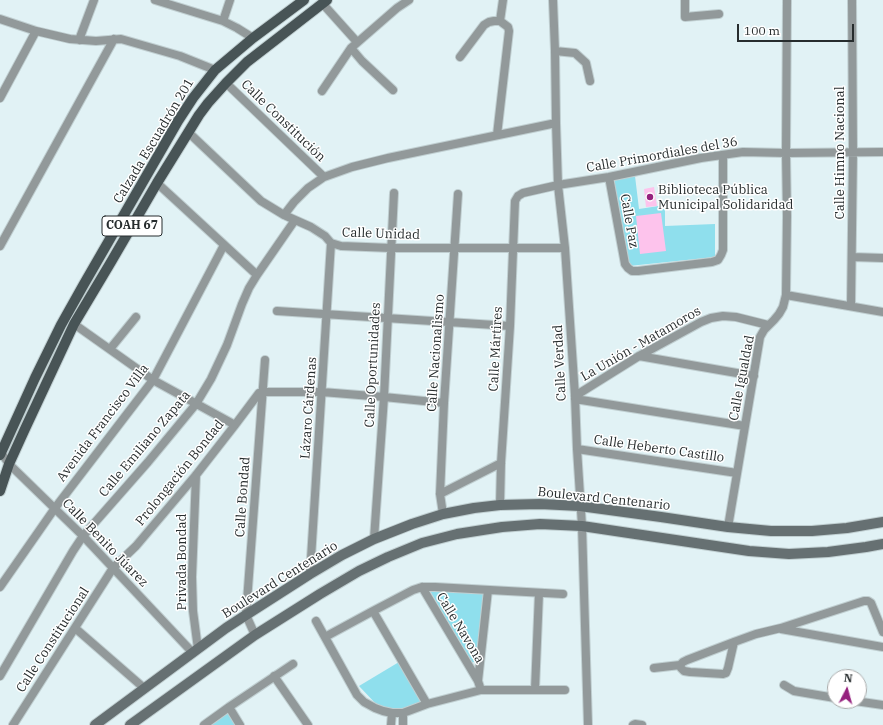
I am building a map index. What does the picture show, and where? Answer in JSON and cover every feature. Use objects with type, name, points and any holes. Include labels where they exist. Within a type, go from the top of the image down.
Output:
[{"type":"main road","name":"Calzada Escuadrón 201","points":[[0,453],[61,325],[178,121],[193,98],[215,70],[253,38],[304,0]]},
{"type":"main road","name":"Calzada Escuadrón 201","points":[[0,491],[27,424],[74,324],[188,132],[208,103],[247,62],[324,2]]},
{"type":"main road","name":"Boulevard Centenario","points":[[95,725],[246,615],[310,574],[342,555],[374,539],[443,514],[500,504],[540,504],[580,506],[728,527],[771,531],[812,531],[847,528],[883,522]]},
{"type":"main road","points":[[130,725],[255,635],[359,571],[422,543],[457,534],[502,527],[540,524],[582,526],[749,551],[789,554],[866,548],[883,544]]},
{"type":"street","points":[[79,40],[94,0]]},
{"type":"street","points":[[155,0],[223,21],[253,38]]},
{"type":"street","points":[[223,21],[230,0]]},
{"type":"street","points":[[322,91],[354,45],[408,0]]},
{"type":"street","points":[[500,21],[503,0]]},
{"type":"street","name":"Calle Verdad","points":[[553,0],[558,185],[565,248],[575,398],[582,526],[588,725]]},
{"type":"street","points":[[684,0],[685,17],[719,14]]},
{"type":"street","name":"Calle Igualdad","points":[[728,527],[760,337],[768,325],[779,314],[783,307],[786,295],[787,0]]},
{"type":"street","name":"Calle Himno Nacional","points":[[851,306],[852,0]]},
{"type":"street","points":[[324,2],[366,65],[393,90]]},
{"type":"street","points":[[0,19],[70,40],[96,41],[121,39],[180,56],[215,70]]},
{"type":"street","points":[[460,57],[484,25],[489,22],[500,21],[508,27],[509,31],[497,135]]},
{"type":"street","points":[[0,98],[36,30]]},
{"type":"street","points":[[0,246],[114,39]]},
{"type":"street","points":[[555,52],[575,53],[586,63],[590,81]]},
{"type":"street","name":"Calle Constitución","points":[[226,83],[324,177]]},
{"type":"street","points":[[284,215],[303,193],[324,177],[352,167],[388,158],[556,123]]},
{"type":"street","name":"Calle Unidad","points":[[188,132],[261,200],[284,215],[311,227],[325,236],[331,243],[342,246],[391,248],[565,248]]},
{"type":"street","name":"Calle Primordiales del 36","points":[[518,196],[523,193],[558,185],[743,152],[883,152]]},
{"type":"street","name":"Calle Paz","points":[[609,177],[625,264],[628,268],[632,271],[638,271],[712,262],[718,260],[723,250],[723,155]]},
{"type":"street","points":[[157,183],[257,275]]},
{"type":"street","name":"Calle Oportunidades","points":[[374,539],[384,397],[394,193]]},
{"type":"street","name":"Calle Nacionalismo","points":[[443,514],[440,494],[444,403],[458,194]]},
{"type":"street","name":"Calle Mártires","points":[[500,504],[501,463],[514,248],[515,201],[518,196]]},
{"type":"street","name":"Calle Emiliano Zapata","points":[[0,676],[72,551],[83,536],[148,462],[196,404],[211,379],[227,345],[249,288],[295,220]]},
{"type":"street","name":"Lázaro Cárdenas","points":[[310,574],[331,243]]},
{"type":"street","name":"Avenida Francisco Villa","points":[[0,587],[55,508],[153,380],[224,245]]},
{"type":"street","points":[[852,257],[883,258]]},
{"type":"street","points":[[786,295],[883,312]]},
{"type":"street","points":[[277,311],[510,326]]},
{"type":"street","name":"La Unión - Matamoros","points":[[575,398],[639,356],[711,318],[723,316],[736,317],[768,325]]},
{"type":"street","points":[[110,349],[136,317]]},
{"type":"street","points":[[74,324],[153,380],[235,425]]},
{"type":"street","points":[[639,356],[754,376]]},
{"type":"street","name":"Calle Bondad","points":[[255,635],[246,615],[265,360]]},
{"type":"street","points":[[263,392],[322,392],[444,403]]},
{"type":"street","name":"Prolongación Bondad","points":[[113,568],[136,546],[196,475],[256,396],[263,392]]},
{"type":"street","points":[[575,398],[745,426]]},
{"type":"street","name":"Calle Heberto Castillo","points":[[577,449],[737,473]]},
{"type":"street","name":"Calle Benito Júarez","points":[[0,453],[196,651]]},
{"type":"street","points":[[440,494],[501,463]]},
{"type":"street","name":"Privada Bondad","points":[[196,475],[192,577],[196,651]]},
{"type":"street","name":"Calle Constitucional","points":[[13,725],[113,568]]},
{"type":"street","name":"Calle Navona","points":[[422,587],[478,681],[481,690]]},
{"type":"street","name":"Calle Navona","points":[[325,637],[413,590],[422,587],[563,594]]},
{"type":"street","name":"Calle Navona","points":[[478,681],[488,590]]},
{"type":"street","points":[[535,690],[539,593]]},
{"type":"street","points":[[654,668],[680,665],[682,662],[756,634],[781,628],[864,601],[871,603],[883,632]]},
{"type":"street","points":[[373,611],[427,704]]},
{"type":"street","points":[[316,621],[358,695],[364,702],[375,708],[392,713],[403,713],[427,704],[481,690],[565,690]]},
{"type":"street","points":[[75,628],[144,688]]},
{"type":"street","points":[[781,628],[883,647]]},
{"type":"street","points":[[680,665],[684,671],[723,674],[728,668],[734,642]]},
{"type":"street","points":[[204,725],[229,706],[292,664]]},
{"type":"street","points":[[274,676],[308,725]]},
{"type":"street","points":[[784,685],[794,691],[827,697]]},
{"type":"street","points":[[867,703],[883,706]]},
{"type":"street","points":[[229,706],[240,725]]},
{"type":"street","points":[[391,725],[392,713]]},
{"type":"street","points":[[403,713],[403,725]]},
{"type":"street","points":[[633,725],[642,725]]},
{"type":"shaded area","points":[[635,176],[639,209],[665,205],[665,226],[715,224],[715,257],[629,266],[614,180]]},
{"type":"shaded area","points":[[429,589],[485,591],[477,661],[471,663]]},
{"type":"shaded area","points":[[399,662],[424,703],[401,710],[391,710],[377,705],[359,686]]},
{"type":"shaded area","points":[[229,710],[238,725],[208,725]]},
{"type":"building","name":"Biblioteca Pública Municipal Solidaridad","points":[[654,187],[657,206],[646,207],[644,189]]},
{"type":"building","points":[[661,213],[666,251],[640,254],[636,216]]},
{"type":"place","name":"Biblioteca Pública Municipal Solidaridad","points":[[650,197]]}]
